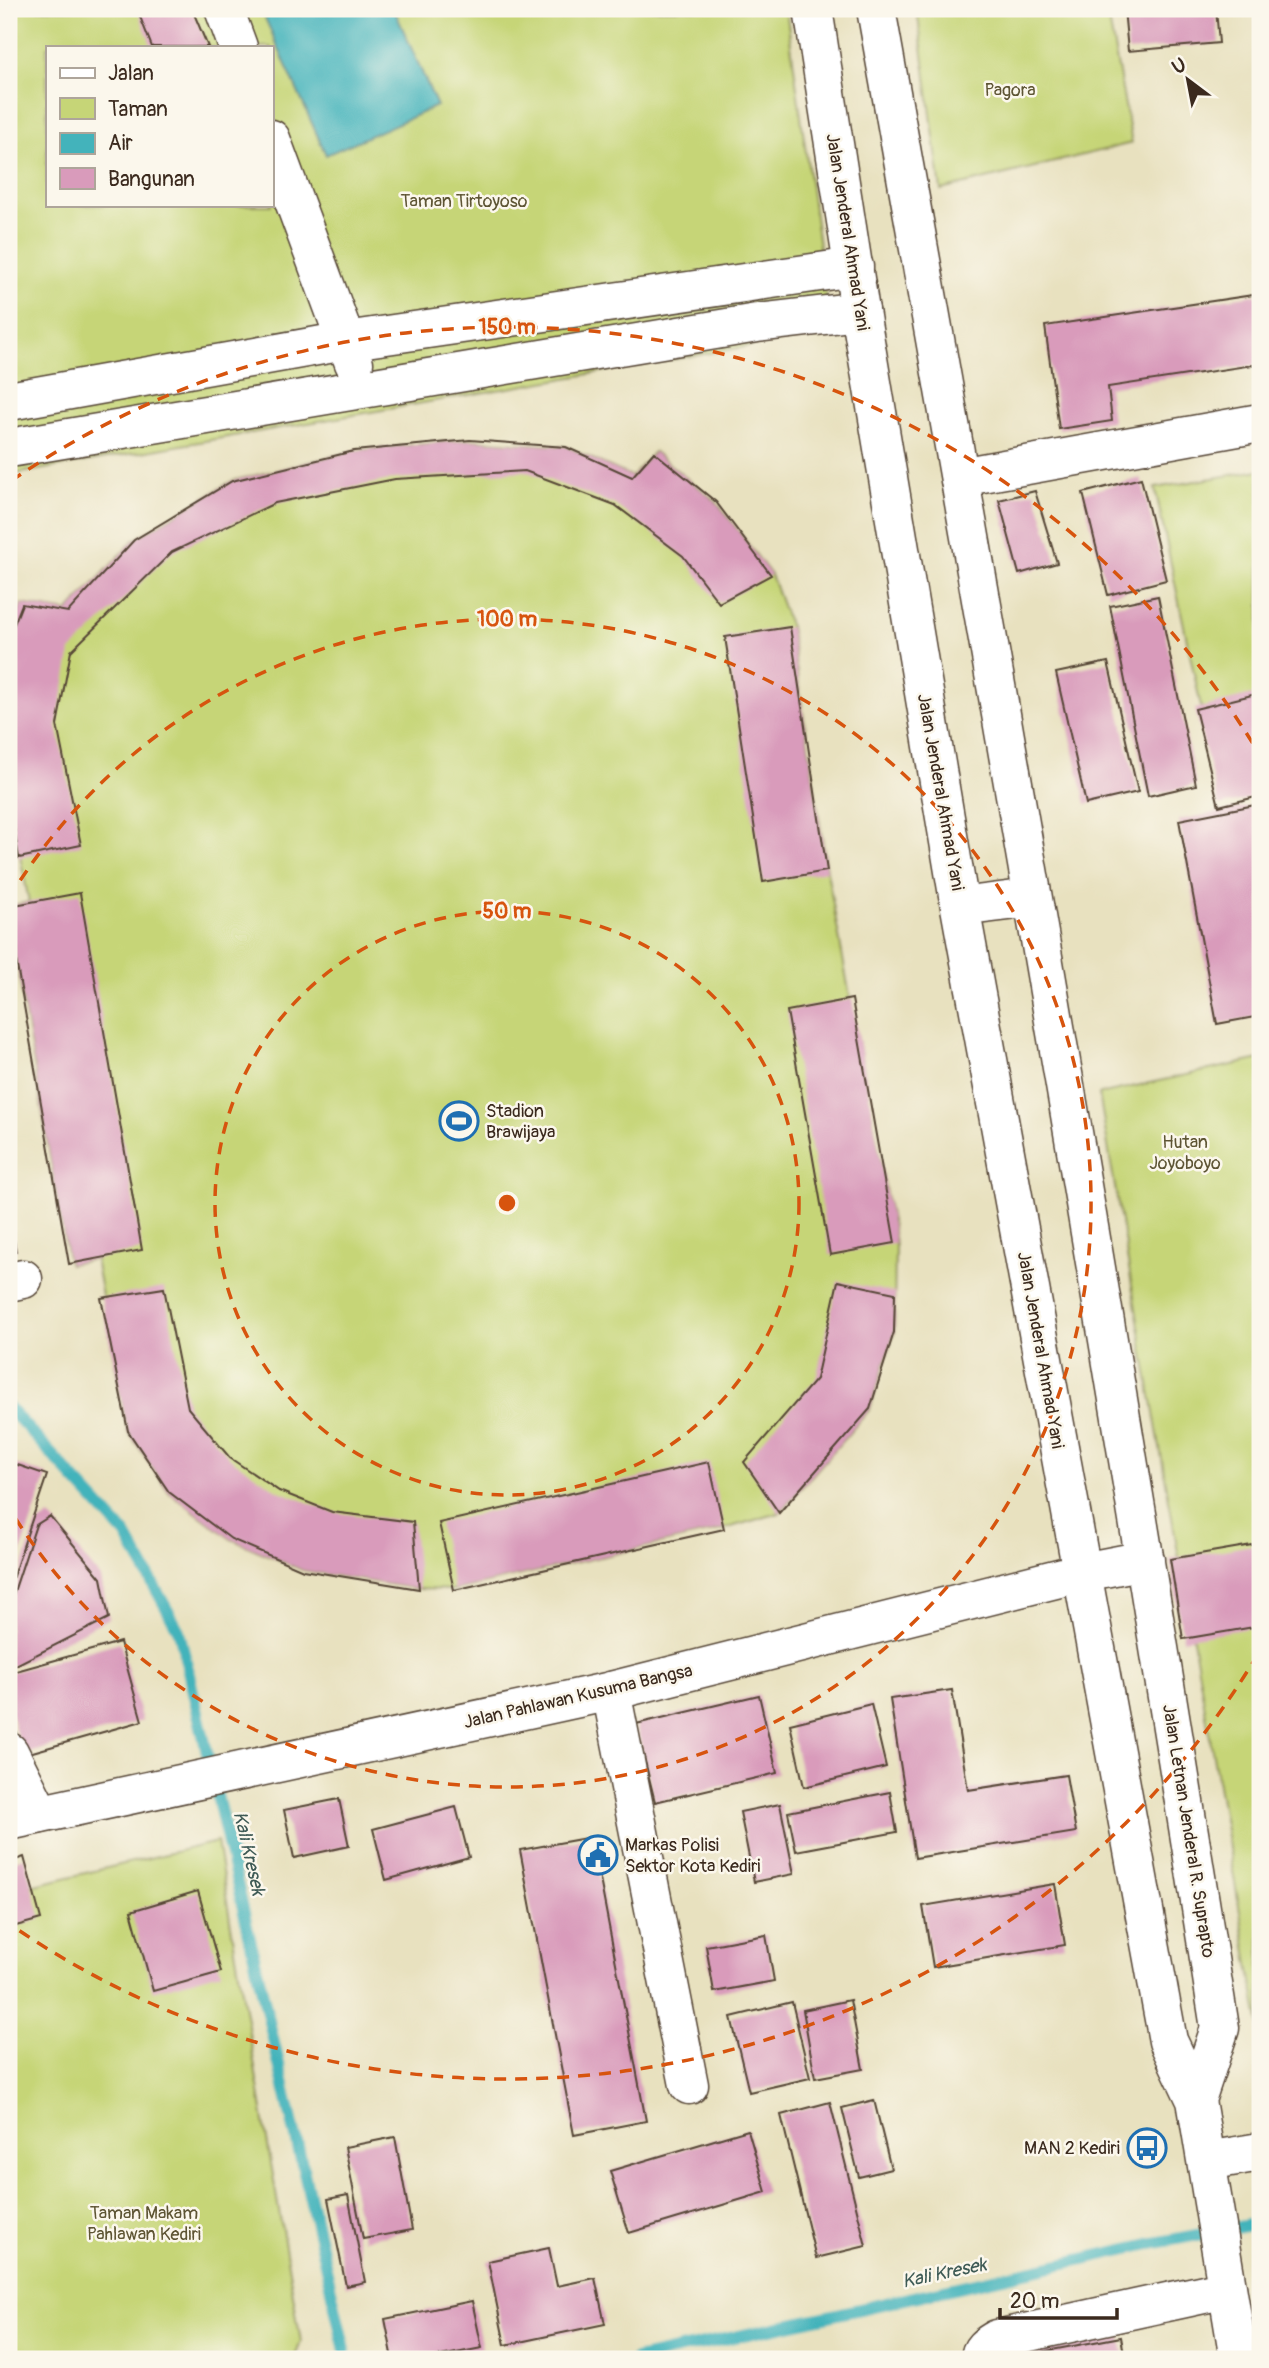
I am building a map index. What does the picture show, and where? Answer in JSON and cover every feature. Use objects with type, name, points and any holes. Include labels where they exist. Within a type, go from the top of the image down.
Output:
[{"type":"main road","points":[[224,9],[238,46]]},
{"type":"main road","name":"Jalan Jenderal Ahmad Yani","points":[[813,9],[860,311],[960,907],[1083,1572]]},
{"type":"main road","points":[[876,9],[960,477],[1145,1560]]},
{"type":"main road","points":[[273,144],[345,341],[365,387]]},
{"type":"main road","points":[[9,401],[345,341],[854,267]]},
{"type":"main road","points":[[9,448],[757,323],[860,311]]},
{"type":"main road","points":[[960,477],[1260,423]]},
{"type":"main road","points":[[960,907],[1032,898]]},
{"type":"main road","name":"Jalan Pahlawan Kusuma Bangsa","points":[[24,1818],[611,1691],[1083,1572],[1145,1560]]},
{"type":"main road","name":"Jalan Letnan Jenderal R. Suprapto","points":[[1145,1560],[1220,2028],[1196,2100]]},
{"type":"main road","name":"Jalan Letnan Jenderal R. Suprapto","points":[[1083,1572],[1168,2041],[1196,2100],[1239,2359]]},
{"type":"main road","points":[[611,1691],[689,2085]]},
{"type":"main road","points":[[9,1752],[24,1818]]},
{"type":"main road","points":[[1208,2171],[1260,2152]]},
{"type":"main road","points":[[980,2359],[985,2347],[998,2339],[1227,2289]]},
{"type":"green space","name":"Taman Tirtoyoso","points":[[9,9],[786,9],[831,332],[9,475]]},
{"type":"green space","name":"Pagora","points":[[917,9],[1107,9],[1132,143],[941,190]]},
{"type":"green space","name":"Stadion Brawijaya","points":[[470,440],[566,447],[632,477],[654,452],[716,502],[771,575],[790,627],[827,871],[895,1243],[894,1332],[870,1409],[779,1513],[724,1529],[454,1590],[419,1589],[303,1570],[231,1539],[169,1492],[128,1431],[95,1259],[69,1264],[9,920],[9,906],[29,902],[9,799],[9,637],[22,604],[68,612],[134,540],[232,481],[354,451]]},
{"type":"green space","points":[[1260,470],[1260,711],[1204,721],[1155,488]]},
{"type":"green space","name":"Hutan Joyoboyo","points":[[1260,1059],[1260,2028],[1099,1094]]},
{"type":"green space","name":"Taman Makam Pahlawan Kediri","points":[[217,1842],[301,2342],[294,2359],[9,2359],[9,1891]]},
{"type":"water","points":[[261,9],[394,9],[437,106],[326,155]]},
{"type":"building","points":[[137,9],[192,9],[208,46],[152,46]]},
{"type":"building","points":[[1124,9],[1216,9],[1219,43],[1128,51]]},
{"type":"building","points":[[1260,294],[1260,364],[1108,387],[1112,421],[1059,429],[1045,326]]},
{"type":"building","points":[[470,440],[566,447],[632,477],[654,452],[716,502],[771,575],[719,603],[683,556],[615,505],[525,471],[395,479],[275,503],[172,552],[71,651],[57,725],[81,845],[19,858],[9,799],[9,637],[22,604],[68,612],[134,540],[232,481],[354,451]]},
{"type":"building","points":[[1141,478],[1166,580],[1108,595],[1083,493]]},
{"type":"building","points":[[1035,491],[1057,563],[1019,574],[999,500]]},
{"type":"building","points":[[1158,596],[1196,785],[1148,796],[1110,606]]},
{"type":"building","points":[[790,627],[827,871],[763,882],[725,637]]},
{"type":"building","points":[[1108,662],[1138,792],[1086,804],[1056,673]]},
{"type":"building","points":[[1260,693],[1260,796],[1219,806],[1195,709]]},
{"type":"building","points":[[1260,804],[1260,1016],[1217,1024],[1179,820]]},
{"type":"building","points":[[80,893],[142,1250],[69,1264],[9,920],[9,906]]},
{"type":"building","points":[[852,999],[895,1243],[830,1255],[787,1011]]},
{"type":"building","points":[[9,1212],[16,1251],[9,1253]]},
{"type":"building","points":[[838,1281],[895,1293],[894,1332],[870,1409],[779,1513],[744,1462],[816,1379]]},
{"type":"building","points":[[164,1288],[188,1408],[230,1458],[279,1491],[332,1512],[413,1522],[419,1589],[303,1570],[231,1539],[169,1492],[128,1431],[101,1298]]},
{"type":"building","points":[[9,1462],[47,1475],[9,1588]]},
{"type":"building","points":[[709,1462],[724,1529],[454,1590],[439,1523]]},
{"type":"building","points":[[50,1516],[101,1578],[109,1618],[12,1667],[9,1662],[9,1607],[36,1525]]},
{"type":"building","points":[[1258,1544],[1260,1626],[1183,1639],[1170,1559]]},
{"type":"building","points":[[120,1642],[142,1721],[22,1755],[9,1706],[9,1673]]},
{"type":"building","points":[[952,1690],[968,1790],[1066,1775],[1076,1832],[915,1858],[890,1699]]},
{"type":"building","points":[[759,1695],[777,1773],[655,1802],[636,1724]]},
{"type":"building","points":[[871,1704],[886,1767],[804,1787],[790,1724]]},
{"type":"building","points":[[890,1792],[897,1832],[796,1851],[788,1812]]},
{"type":"building","points":[[339,1799],[349,1846],[294,1858],[284,1810]]},
{"type":"building","points":[[780,1804],[794,1874],[754,1882],[740,1812]]},
{"type":"building","points":[[456,1807],[469,1857],[386,1880],[373,1829]]},
{"type":"building","points":[[592,1837],[646,2121],[574,2135],[520,1850]]},
{"type":"building","points":[[24,1857],[41,1919],[9,1928],[9,1862]]},
{"type":"building","points":[[1055,1884],[1065,1945],[933,1967],[923,1906]]},
{"type":"building","points":[[198,1891],[221,1972],[153,1991],[131,1911]]},
{"type":"building","points":[[766,1935],[774,1981],[714,1992],[706,1946]]},
{"type":"building","points":[[850,2000],[863,2069],[815,2078],[803,2010]]},
{"type":"building","points":[[792,2002],[810,2078],[749,2092],[731,2017]]},
{"type":"building","points":[[874,2100],[891,2169],[859,2177],[842,2108]]},
{"type":"building","points":[[830,2102],[866,2246],[816,2258],[781,2115]]},
{"type":"building","points":[[748,2130],[766,2192],[629,2233],[610,2171]]},
{"type":"building","points":[[395,2137],[412,2230],[363,2239],[345,2147]]},
{"type":"building","points":[[348,2195],[365,2282],[346,2286],[328,2199]]},
{"type":"building","points":[[549,2248],[557,2286],[595,2278],[605,2324],[505,2345],[488,2261]]},
{"type":"building","points":[[472,2301],[482,2348],[425,2359],[393,2359],[385,2319]]},
{"type":"building","points":[[1121,2337],[1125,2359],[1009,2359],[1009,2358]]},
{"type":"waterway","name":"Kali Kresek","points":[[9,1408],[126,1535],[179,1631],[347,2359]]},
{"type":"waterway","name":"Kali Kresek","points":[[636,2359],[1150,2244],[1260,2223]]},
{"type":"place","name":"Stadion Brawijaya","points":[[459,1121]]},
{"type":"place","name":"Markas Polisi Sektor Kota Kediri","points":[[598,1855]]},
{"type":"place","name":"MAN 2 Kediri","points":[[1147,2148]]}]
